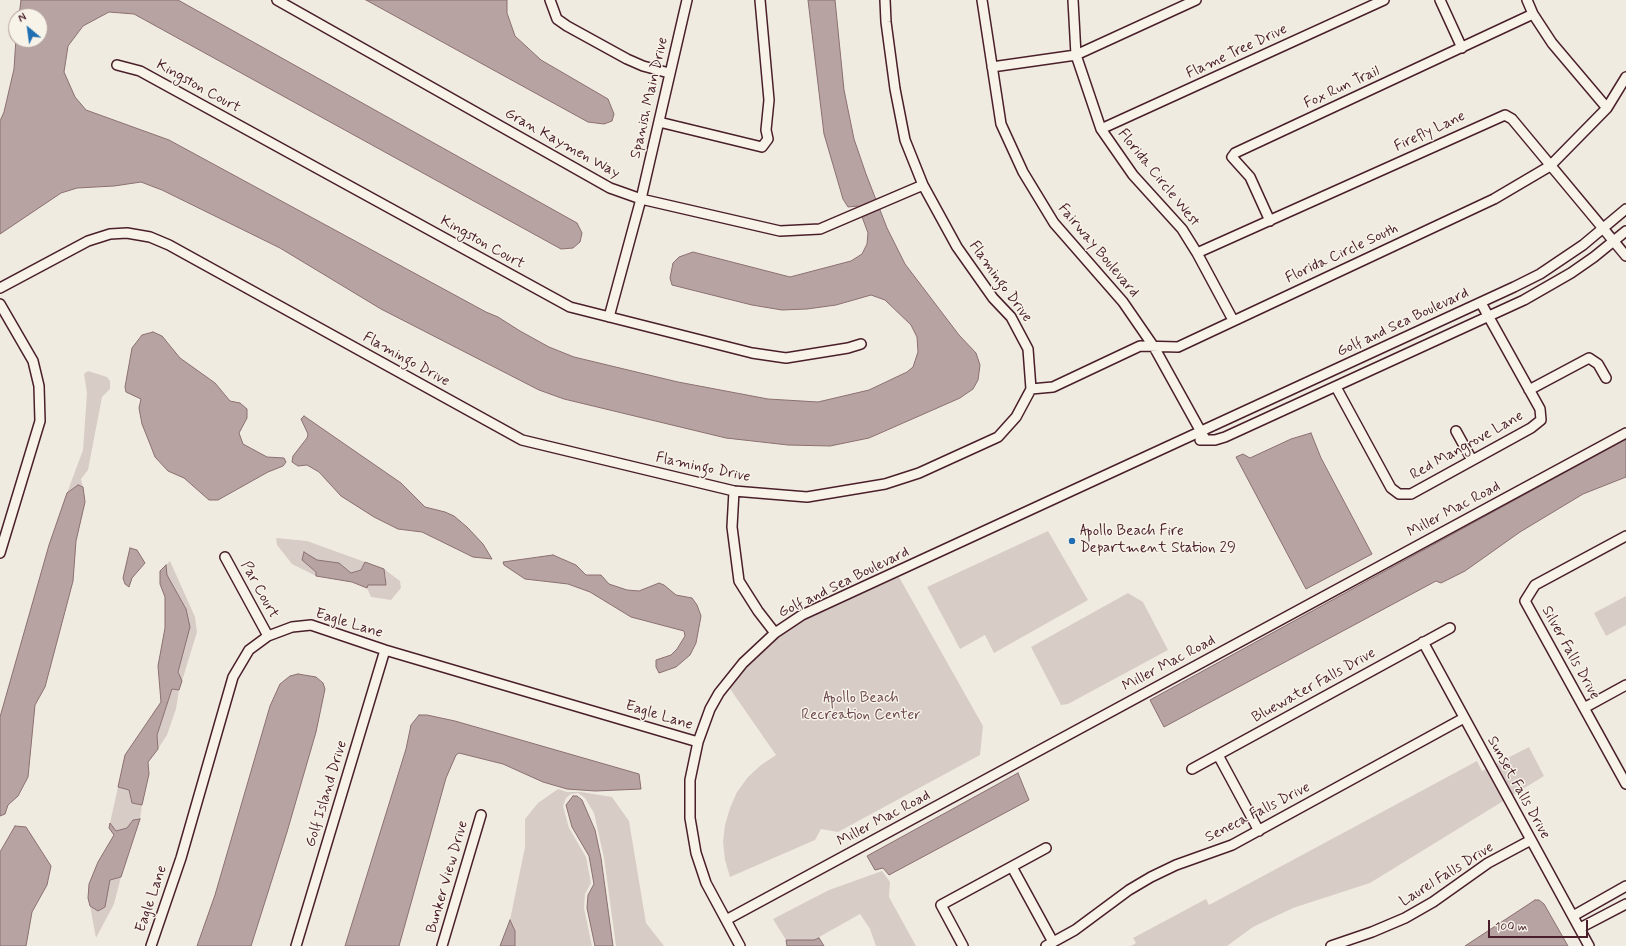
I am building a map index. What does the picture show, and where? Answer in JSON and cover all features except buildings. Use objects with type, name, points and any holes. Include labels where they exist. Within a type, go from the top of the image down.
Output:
[{"type":"street","name":"Gran Kaymen Way","points":[[277,0],[610,188],[641,199],[780,231],[820,229],[923,184]]},
{"type":"street","points":[[550,0],[557,19],[567,26],[627,59],[643,66],[669,73]]},
{"type":"street","name":"Spanish Main Drive","points":[[609,317],[641,199],[687,0]]},
{"type":"street","points":[[659,122],[762,147],[768,140],[766,130],[769,100],[760,0]]},
{"type":"street","name":"Flamingo Drive","points":[[0,288],[88,241],[110,234],[127,233],[150,237],[169,245],[522,440],[734,491],[807,497],[885,484],[919,474],[998,437],[1016,417],[1031,389],[1028,349],[1011,317],[993,298],[957,247],[923,184],[905,140],[893,74],[886,22],[885,0]]},
{"type":"street","name":"Fairway Boulevard","points":[[982,0],[1001,124],[1023,172],[1054,223],[1123,302],[1154,347],[1203,435]]},
{"type":"street","name":"Florida Circle West","points":[[1073,0],[1076,55],[1101,129],[1133,176],[1182,229],[1197,252],[1233,320]]},
{"type":"street","points":[[992,67],[1076,55],[1196,0]]},
{"type":"street","name":"Flame Tree Drive","points":[[1101,129],[1384,0]]},
{"type":"street","points":[[1440,0],[1462,48]]},
{"type":"street","points":[[1527,0],[1533,14],[1552,43],[1607,108]]},
{"type":"street","name":"Fox Run Trail","points":[[1270,221],[1250,177],[1232,157],[1235,153],[1533,14]]},
{"type":"street","name":"Kingston Court","points":[[117,65],[140,71],[570,306],[752,353],[786,358],[848,348],[861,344]]},
{"type":"street","name":"Florida Circle South","points":[[1031,389],[1053,387],[1140,346],[1178,347],[1494,199],[1550,166],[1607,108],[1626,77]]},
{"type":"street","name":"Firefly Lane","points":[[1197,252],[1270,221],[1505,115],[1512,119],[1626,256]]},
{"type":"street","name":"Golf and Sea Boulevard","points":[[740,946],[706,883],[697,858],[690,818],[690,780],[698,742],[710,709],[726,684],[747,658],[774,633],[802,615],[1179,442],[1203,435],[1540,274],[1583,245],[1604,229],[1626,209]]},
{"type":"street","name":"Golf and Sea Boulevard","points":[[1203,435],[1215,440],[1226,437],[1489,317],[1551,285],[1614,242],[1626,231]]},
{"type":"street","name":"Red Mangrove Lane","points":[[1336,387],[1391,488],[1399,494],[1411,494],[1531,428],[1541,420],[1540,409],[1481,303]]},
{"type":"street","points":[[0,304],[33,361],[39,386],[40,421],[0,553]]},
{"type":"street","points":[[1529,390],[1590,358],[1598,364],[1606,378]]},
{"type":"street","points":[[1456,431],[1472,460]]},
{"type":"street","name":"Miller Mac Road","points":[[726,920],[1626,432]]},
{"type":"street","points":[[734,491],[732,527],[739,581],[774,633]]},
{"type":"street","name":"Silver Falls Drive","points":[[1626,536],[1535,585],[1525,601],[1626,784]]},
{"type":"street","name":"Par Court","points":[[225,557],[268,636]]},
{"type":"street","name":"Eagle Lane","points":[[151,946],[181,858],[232,677],[249,650],[268,636],[292,627],[311,625],[385,650],[698,742]]},
{"type":"street","name":"Bluewater Falls Drive","points":[[1192,769],[1450,628]]},
{"type":"street","name":"Sunset Falls Drive","points":[[1423,642],[1589,946]]},
{"type":"street","name":"Golf Island Drive","points":[[296,946],[385,650]]},
{"type":"street","points":[[1584,708],[1626,685]]},
{"type":"street","name":"Seneca Falls Drive","points":[[1050,944],[1075,930],[1129,890],[1151,877],[1232,845],[1464,718]]},
{"type":"street","points":[[1218,755],[1258,831]]},
{"type":"street","name":"Bunker View Drive","points":[[442,946],[481,815]]},
{"type":"street","name":"Laurel Falls Drive","points":[[1331,946],[1372,932],[1405,918],[1433,902],[1488,863],[1531,840]]},
{"type":"street","points":[[962,946],[941,905],[1046,848]]},
{"type":"street","points":[[1012,867],[1050,944]]},
{"type":"street","points":[[1573,916],[1626,886]]},
{"type":"street","points":[[1580,928],[1626,904]]},
{"type":"green space","points":[[88,371],[107,377],[110,381],[110,389],[102,397],[88,470],[81,479],[83,487],[78,485],[67,493],[83,450],[87,393],[84,374]]},
{"type":"green space","points":[[1048,531],[1088,600],[994,653],[985,635],[960,649],[927,587]]},
{"type":"green space","points":[[276,538],[307,541],[365,562],[361,570],[351,573],[339,563],[302,560],[317,572],[316,576],[292,564],[277,545]]},
{"type":"green space","points":[[170,561],[195,617],[197,632],[182,681],[178,672],[186,642],[186,609],[166,575],[166,565]]},
{"type":"green space","points":[[384,569],[400,581],[401,588],[391,600],[371,597],[367,588],[368,585],[386,579]]},
{"type":"green space","name":"Apollo Beach Recreation Center","points":[[899,577],[983,726],[980,755],[838,832],[821,829],[815,840],[730,877],[725,860],[723,842],[725,825],[730,808],[737,792],[748,777],[761,765],[776,755],[726,683],[775,633]]},
{"type":"green space","points":[[1128,593],[1143,602],[1168,650],[1068,704],[1061,705],[1031,647]]},
{"type":"green space","points":[[1626,596],[1626,625],[1606,636],[1594,613]]},
{"type":"green space","points":[[172,689],[179,690],[176,709],[167,735],[158,749],[157,735]]},
{"type":"green space","points":[[1529,747],[1544,776],[1370,883],[1293,908],[1253,927],[1227,946],[1131,946],[1136,943],[1133,938],[1206,899],[1209,905],[1477,761],[1482,771]]},
{"type":"green space","points":[[118,787],[129,790],[132,803],[142,805],[140,819],[133,820],[127,828],[116,831],[110,823]]},
{"type":"green space","points":[[558,789],[567,792],[581,792],[612,797],[629,821],[646,923],[664,946],[616,946],[604,858],[594,813],[585,798],[578,793],[571,794],[566,798],[563,806],[569,828],[586,857],[591,883],[585,894],[584,908],[592,946],[515,946],[515,931],[510,920],[525,847],[525,819],[538,803]]},
{"type":"green space","points":[[882,871],[890,882],[889,897],[916,946],[876,946],[870,929],[860,914],[814,940],[786,940],[773,919],[829,890]]},
{"type":"green space","points":[[121,877],[114,904],[96,938],[90,906],[98,911],[110,880]]},
{"type":"shaded area","points":[[21,0],[178,0],[577,223],[582,233],[580,242],[573,248],[561,249],[134,14],[109,12],[83,26],[68,46],[64,72],[75,97],[86,110],[169,140],[486,312],[498,317],[549,347],[574,357],[678,382],[768,399],[818,402],[869,390],[907,372],[913,367],[918,352],[917,337],[911,325],[885,300],[871,295],[836,305],[807,309],[782,310],[752,305],[672,285],[670,278],[673,263],[679,257],[693,252],[790,277],[851,261],[862,254],[867,244],[868,233],[858,206],[848,207],[843,199],[824,134],[808,0],[835,0],[844,90],[854,139],[866,174],[887,228],[905,264],[959,335],[976,353],[980,365],[978,380],[973,389],[960,398],[869,438],[830,446],[788,445],[726,438],[564,399],[539,390],[381,309],[280,248],[162,190],[141,182],[114,186],[77,188],[61,193],[0,234],[0,121],[4,112],[14,69],[15,48],[48,48],[48,8],[20,8]]},
{"type":"shaded area","points":[[366,0],[507,0],[507,13],[515,36],[541,60],[608,99],[614,114],[612,121],[604,124],[588,122]]},
{"type":"shaded area","points":[[153,332],[162,336],[180,358],[215,383],[230,401],[240,403],[247,409],[247,418],[239,433],[243,444],[267,457],[284,458],[286,462],[283,466],[268,472],[218,500],[209,500],[184,478],[168,471],[155,457],[142,424],[139,408],[141,399],[126,392],[125,387],[132,348],[142,335]]},
{"type":"shaded area","points":[[304,416],[401,483],[425,507],[454,516],[483,544],[492,559],[473,557],[422,532],[398,529],[374,517],[341,496],[319,472],[307,465],[298,466],[292,462],[293,456],[307,438],[308,434],[301,419]]},
{"type":"shaded area","points":[[1311,433],[1321,458],[1372,554],[1306,589],[1236,457],[1243,454],[1250,458],[1291,439]]},
{"type":"shaded area","points":[[1626,439],[1626,477],[1583,494],[1520,532],[1465,571],[1441,583],[1436,581],[1164,727],[1150,700]]},
{"type":"shaded area","points":[[78,485],[83,487],[85,502],[76,541],[73,581],[45,687],[35,705],[28,777],[18,796],[8,805],[5,814],[0,816],[0,717],[49,545],[67,493]]},
{"type":"shaded area","points":[[130,548],[137,550],[145,563],[132,578],[129,587],[125,584],[123,578]]},
{"type":"shaded area","points":[[304,552],[317,560],[339,563],[351,573],[361,570],[365,562],[384,569],[386,585],[368,585],[367,588],[352,582],[316,576],[316,572],[302,560]]},
{"type":"shaded area","points":[[553,555],[576,565],[586,575],[601,575],[609,584],[627,590],[639,591],[659,583],[664,585],[676,595],[692,598],[697,605],[701,616],[696,643],[690,655],[676,667],[659,673],[656,667],[656,660],[671,655],[677,649],[685,636],[684,631],[631,617],[590,592],[568,584],[525,579],[504,565],[503,562]]},
{"type":"shaded area","points":[[166,565],[167,575],[186,609],[190,627],[178,672],[182,681],[179,690],[172,689],[157,735],[158,749],[148,762],[149,774],[142,805],[132,803],[129,790],[118,787],[125,755],[161,702],[158,666],[165,628],[165,597],[160,584],[160,571]]},
{"type":"shaded area","points":[[298,674],[316,677],[323,683],[325,689],[316,732],[287,832],[251,946],[197,946],[215,895],[270,706],[280,684],[290,676]]},
{"type":"shaded area","points":[[419,715],[427,715],[455,721],[639,774],[641,789],[595,791],[567,789],[543,782],[503,764],[459,753],[456,755],[446,778],[399,946],[345,946],[406,749],[411,725]]},
{"type":"shaded area","points":[[1018,773],[1029,800],[889,875],[883,868],[875,870],[867,856]]},
{"type":"shaded area","points":[[573,796],[577,796],[582,800],[595,830],[601,858],[613,946],[595,946],[587,908],[588,895],[594,884],[589,856],[572,827],[566,805]]},
{"type":"shaded area","points":[[140,819],[121,877],[110,880],[105,907],[98,911],[90,906],[88,898],[89,884],[98,862],[114,835],[109,828],[110,823],[116,831],[127,828],[133,820]]},
{"type":"shaded area","points":[[15,826],[26,827],[51,866],[47,885],[32,912],[26,946],[0,946],[0,852]]},
{"type":"shaded area","points":[[1535,900],[1539,900],[1544,904],[1568,946],[1465,946]]},
{"type":"shaded area","points":[[510,920],[515,931],[515,946],[500,946]]},
{"type":"shaded area","points":[[819,938],[824,946],[787,946],[786,940],[814,940]]},
{"type":"place","name":"Apollo Beach Fire Department Station 29","points":[[1072,541]]}]
